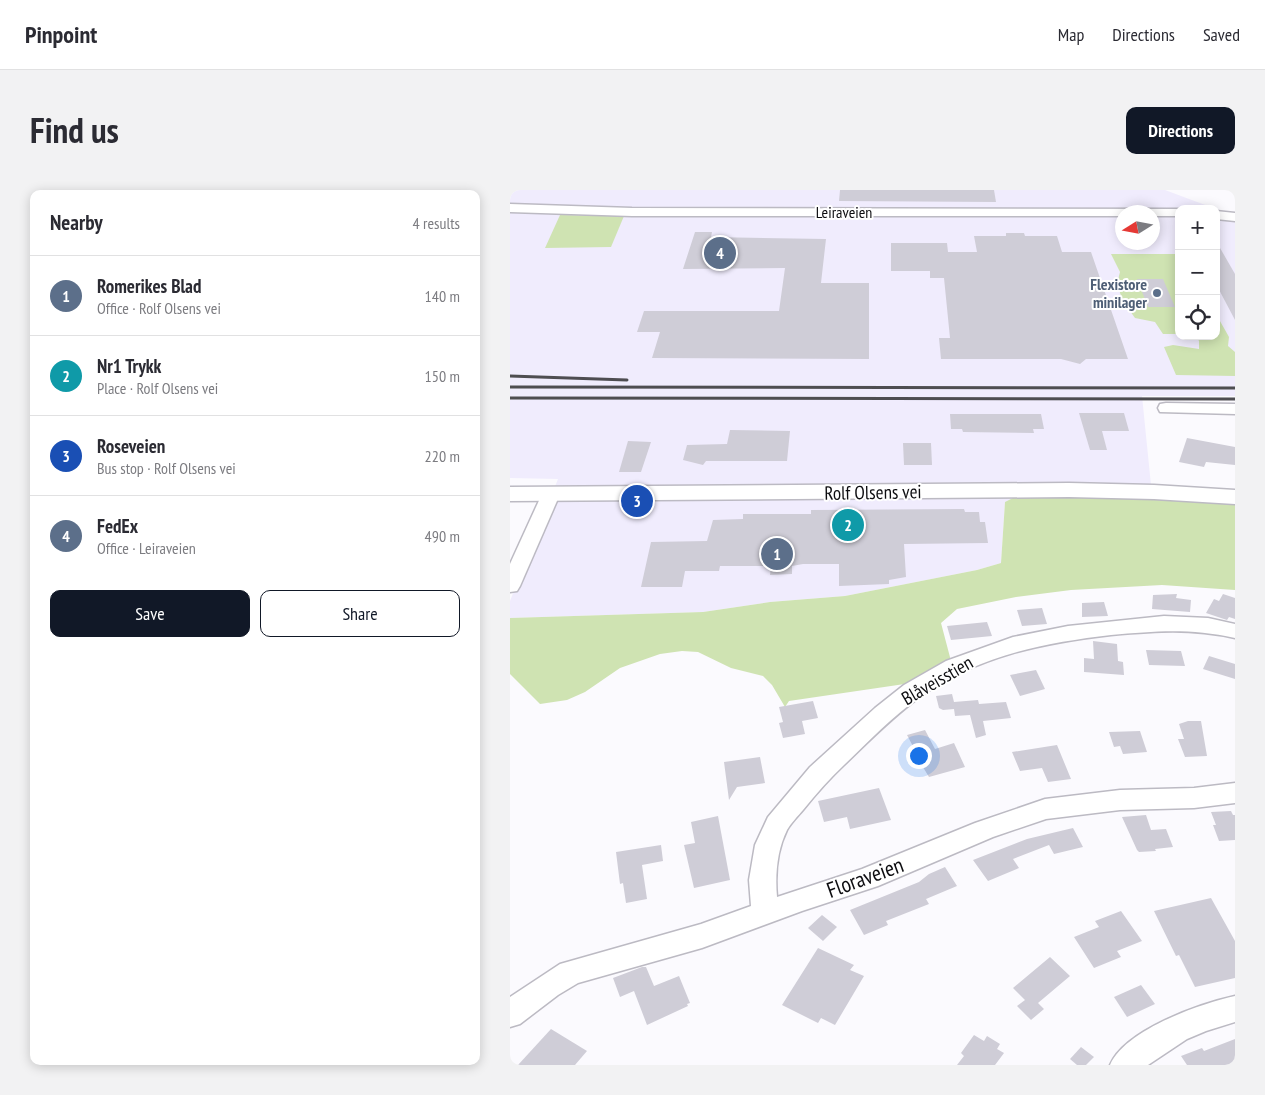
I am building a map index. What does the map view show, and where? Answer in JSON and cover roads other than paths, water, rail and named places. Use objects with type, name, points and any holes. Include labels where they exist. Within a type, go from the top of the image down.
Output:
[{"type":"main road","name":"Rolf Olsens vei","points":[[510,494],[1069,490],[1154,492],[1235,497]]},
{"type":"street","name":"Leiraveien","points":[[510,208],[632,212],[1175,212]]},
{"type":"street","points":[[1220,215],[1235,217]]},
{"type":"street","points":[[1166,408],[1235,409]]},
{"type":"street","points":[[510,586],[551,494]]},
{"type":"street","name":"Blåveisstien","points":[[765,914],[762,880],[768,845],[777,824],[819,774],[883,714],[912,691],[954,666],[987,653],[1013,644],[1068,633],[1164,623],[1208,625],[1235,632]]},
{"type":"street","name":"Floraveien","points":[[510,1014],[548,986],[570,973],[702,936],[797,901],[869,878],[984,830],[1044,809],[1120,800],[1194,798],[1235,793]]},
{"type":"street","points":[[1125,1065],[1155,1041],[1190,1022],[1235,1009]]},
{"type":"railway","points":[[510,376],[627,380]]},
{"type":"railway","points":[[510,387],[1235,388]]},
{"type":"railway","points":[[510,398],[1235,399]]},
{"type":"place","name":"FedEx","points":[[720,253]]},
{"type":"place","name":"Flexistore minilager","points":[[1157,293]]},
{"type":"place","name":"Roseveien","points":[[637,501]]},
{"type":"place","name":"Nr1 Trykk","points":[[848,525]]},
{"type":"place","name":"Romerikes Blad","points":[[777,554]]}]
